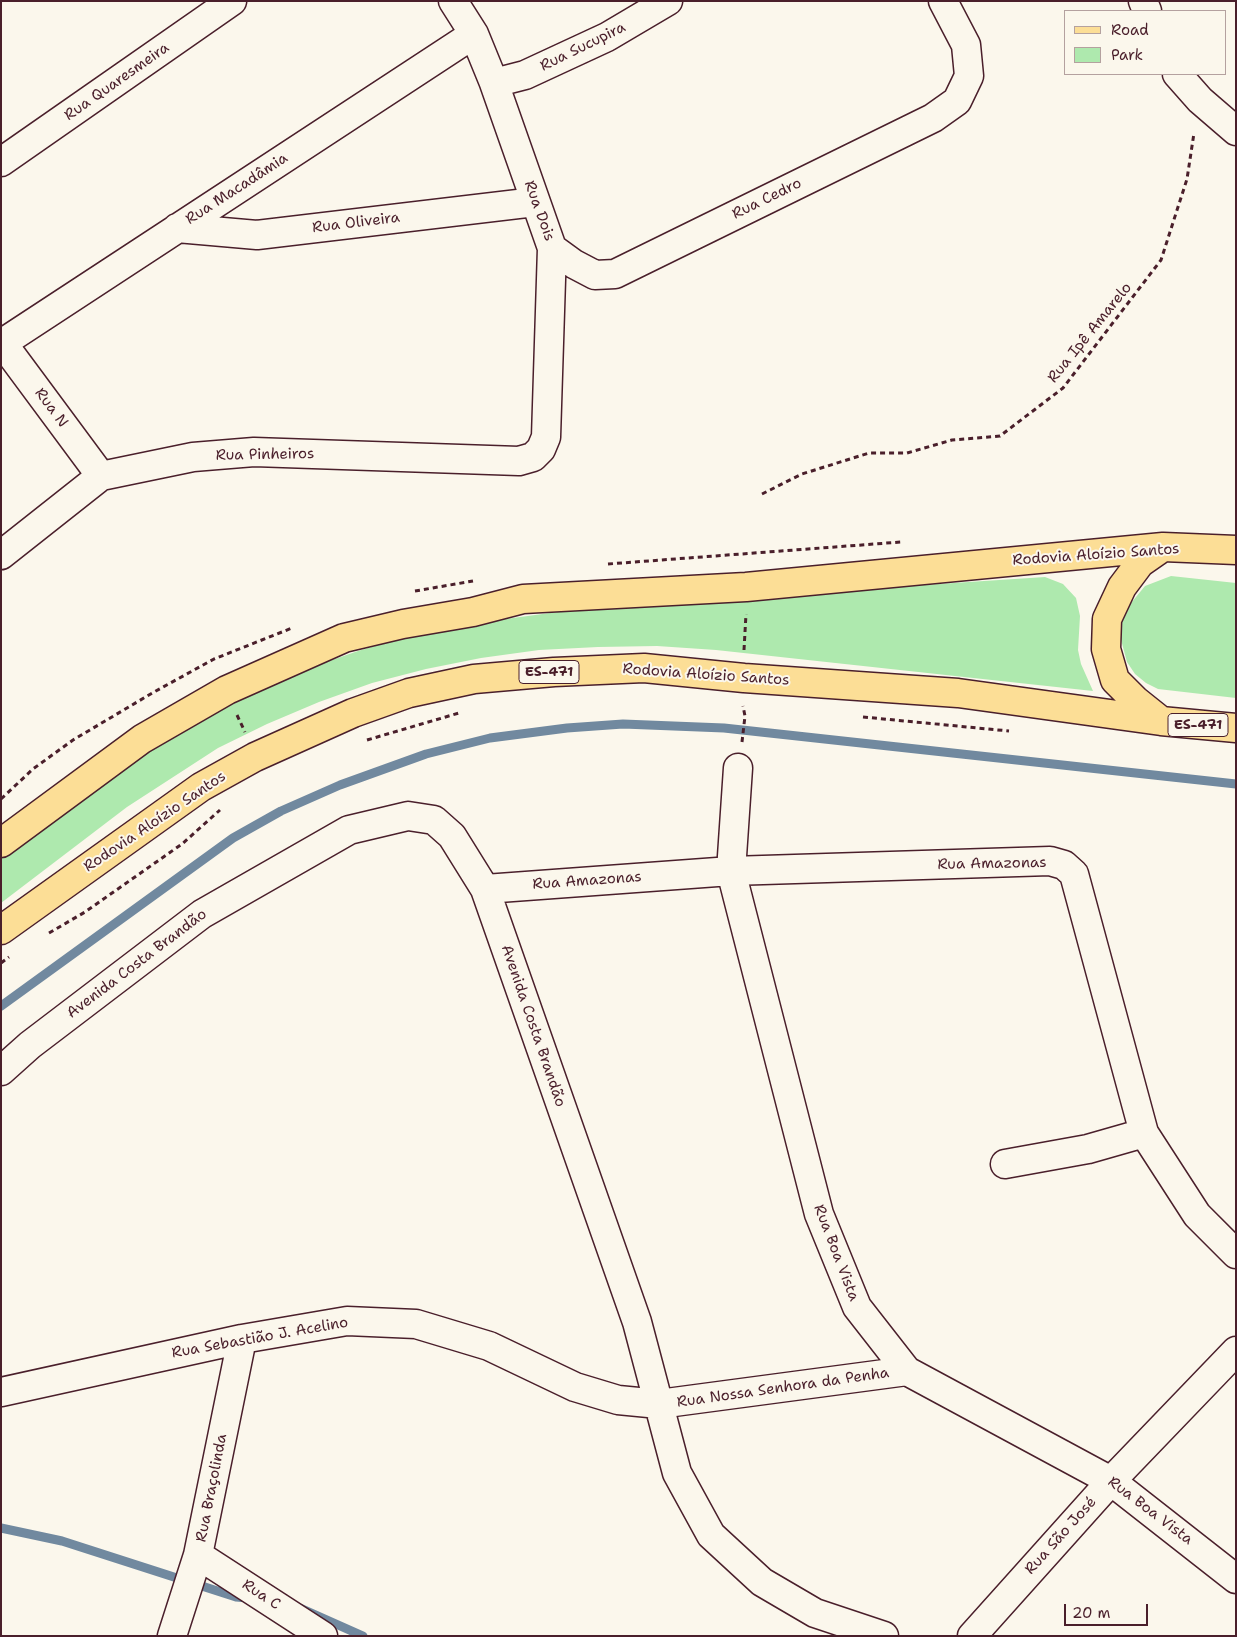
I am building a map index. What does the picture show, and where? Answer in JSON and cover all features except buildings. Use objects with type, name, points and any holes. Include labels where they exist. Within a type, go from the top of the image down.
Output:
[{"type":"main road","name":"Rodovia Aloízio Santos","points":[[1,843],[142,740],[227,690],[344,638],[402,624],[473,612],[523,599],[746,587],[1163,547],[1236,550]]},
{"type":"main road","points":[[1161,721],[1135,700],[1115,680],[1106,649],[1107,619],[1122,587],[1140,563],[1163,547]]},
{"type":"main road","name":"Rodovia Aloízio Santos","points":[[1,930],[200,787],[256,757],[353,713],[409,694],[474,679],[554,672],[644,668],[744,678],[958,693],[1161,721],[1236,728]]},
{"type":"street","name":"Rua Quaresmeira","points":[[1,162],[232,1]]},
{"type":"street","name":"Rua Dois","points":[[453,1],[474,34],[494,83],[552,248],[546,437]]},
{"type":"street","name":"Rua Sucupira","points":[[494,83],[525,75],[607,37],[668,1]]},
{"type":"street","name":"Rua Cedro","points":[[552,248],[574,264],[596,275],[615,274],[934,118],[957,100],[969,76],[966,45],[943,1]]},
{"type":"street","name":"Rua Macadâmia","points":[[2,343],[474,34]]},
{"type":"street","points":[[1178,75],[1200,100],[1236,131]]},
{"type":"street","name":"Rua Oliveira","points":[[177,228],[257,235],[535,202]]},
{"type":"street","name":"Rua N","points":[[2,343],[101,476]]},
{"type":"street","name":"Rua Pinheiros","points":[[1,555],[101,476],[193,457],[254,452],[520,460],[533,457],[541,449],[546,437]]},
{"type":"street","name":"Rua Boa Vista","points":[[740,757],[731,871],[819,1214],[857,1307],[907,1371],[1111,1480],[1236,1579]]},
{"type":"street","name":"Avenida Costa Brandão","points":[[1,1071],[30,1045],[202,914],[350,830],[408,816],[434,820],[452,836],[485,889],[637,1322],[677,1472],[711,1535],[762,1582],[815,1613],[884,1636]]},
{"type":"street","name":"Rua Amazonas","points":[[485,889],[731,871],[1050,861],[1064,865],[1074,874],[1144,1133],[1197,1215],[1236,1254]]},
{"type":"street","points":[[1005,1164],[1088,1149],[1144,1133]]},
{"type":"street","name":"Rua Sebastião J. Acelino","points":[[1,1392],[242,1339],[347,1321],[416,1324],[489,1346],[575,1387],[618,1400],[659,1404]]},
{"type":"street","name":"Rua Braçolinda","points":[[172,1636],[198,1555],[242,1339]]},
{"type":"street","name":"Rua São José","points":[[972,1636],[1111,1480],[1236,1351]]},
{"type":"street","name":"Rua Nossa Senhora da Penha","points":[[659,1404],[907,1371]]},
{"type":"street","name":"Rua C","points":[[198,1555],[323,1636]]},
{"type":"path","name":"Rua Ipê Amarelo","points":[[762,494],[802,474],[869,453],[907,453],[952,440],[1000,436],[1063,388],[1161,260],[1187,179],[1200,100]]},
{"type":"path","points":[[740,757],[745,716],[743,706],[748,553]]},
{"type":"path","points":[[214,659],[256,757]]},
{"type":"path","points":[[734,705],[753,706]]},
{"type":"path","points":[[358,743],[464,712]]},
{"type":"path","points":[[861,717],[1019,732]]},
{"type":"path","points":[[42,936],[85,912],[182,844],[227,805]]},
{"type":"path","points":[[1,963],[13,954]]},
{"type":"green space","points":[[1171,576],[1236,583],[1236,698],[1158,689],[1146,683],[1135,674],[1127,662],[1120,636],[1122,621],[1127,608],[1145,586]]},
{"type":"green space","points":[[1045,577],[1063,584],[1076,598],[1080,616],[1078,650],[1081,664],[1093,691],[716,650],[657,646],[539,650],[481,658],[426,669],[372,683],[319,702],[267,724],[218,748],[127,807],[1,903],[1,859],[153,746],[252,692],[306,669],[361,650],[418,634],[476,623],[572,610],[649,603]]},
{"type":"waterway","points":[[1,1006],[233,838],[281,811],[340,785],[426,754],[490,738],[567,728],[623,724],[724,728],[1236,784]]},
{"type":"waterway","points":[[1,1528],[62,1541],[236,1597],[248,1598]]},
{"type":"waterway","points":[[300,1608],[363,1636]]}]
